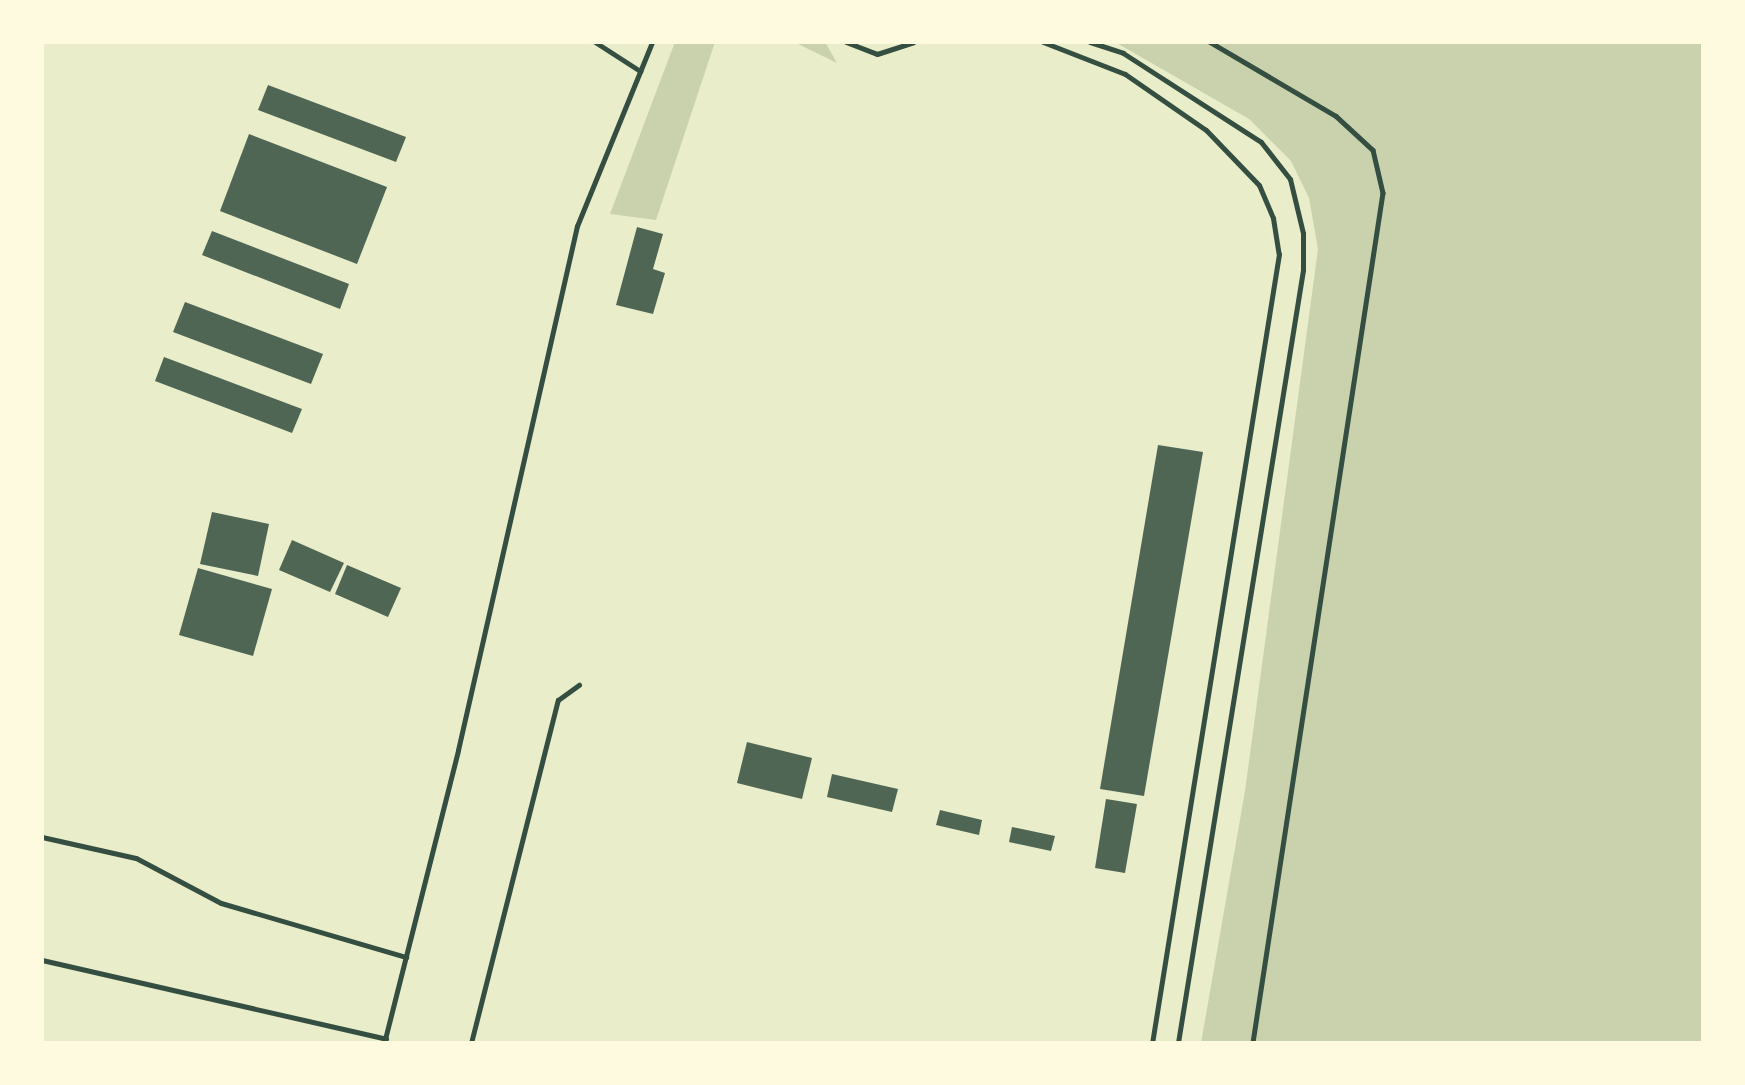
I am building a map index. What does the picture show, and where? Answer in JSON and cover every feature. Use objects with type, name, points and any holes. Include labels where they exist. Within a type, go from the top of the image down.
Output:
[{"type":"lane","points":[[595,42],[640,71]]},
{"type":"lane","points":[[42,960],[385,1041],[481,654],[577,226],[652,42]]},
{"type":"lane","points":[[846,42],[877,54],[913,42]]},
{"type":"lane","points":[[1043,42],[1125,74],[1206,130],[1259,185],[1273,218],[1279,254],[1152,1043]]},
{"type":"lane","points":[[1090,42],[1123,53],[1261,142],[1290,179],[1303,233],[1303,271],[1178,1043]]},
{"type":"lane","points":[[471,1043],[558,701],[579,685]]},
{"type":"lane","points":[[42,837],[136,858],[221,903],[406,957]]},
{"type":"path","points":[[1210,42],[1336,116],[1373,150],[1383,193],[1253,1043]]},
{"type":"green space","points":[[675,42],[715,42],[656,220],[610,214]]},
{"type":"green space","points":[[794,42],[825,42],[837,63]]},
{"type":"green space","points":[[1115,42],[1703,42],[1703,1043],[1201,1043],[1245,791],[1318,249],[1309,198],[1291,161],[1249,119]]},
{"type":"building","points":[[268,85],[406,137],[396,162],[258,110]]},
{"type":"building","points":[[249,134],[387,187],[357,264],[220,211]]},
{"type":"building","points":[[637,227],[663,234],[653,269],[665,273],[653,314],[616,305]]},
{"type":"building","points":[[212,231],[349,284],[340,309],[202,255]]},
{"type":"building","points":[[185,302],[323,354],[311,384],[173,332]]},
{"type":"building","points":[[164,357],[302,409],[292,433],[155,381]]},
{"type":"building","points":[[1158,445],[1203,452],[1144,796],[1100,789]]},
{"type":"building","points":[[212,512],[269,524],[258,576],[200,564]]},
{"type":"building","points":[[292,540],[344,563],[330,592],[279,570]]},
{"type":"building","points":[[347,565],[401,588],[388,617],[335,594]]},
{"type":"building","points":[[198,568],[272,589],[253,656],[179,635]]},
{"type":"building","points":[[747,742],[812,758],[802,799],[737,783]]},
{"type":"building","points":[[832,774],[898,789],[892,812],[827,797]]},
{"type":"building","points":[[1106,799],[1137,804],[1125,873],[1095,868]]},
{"type":"building","points":[[940,810],[982,820],[979,835],[936,825]]},
{"type":"building","points":[[1012,827],[1055,836],[1051,851],[1009,842]]}]
